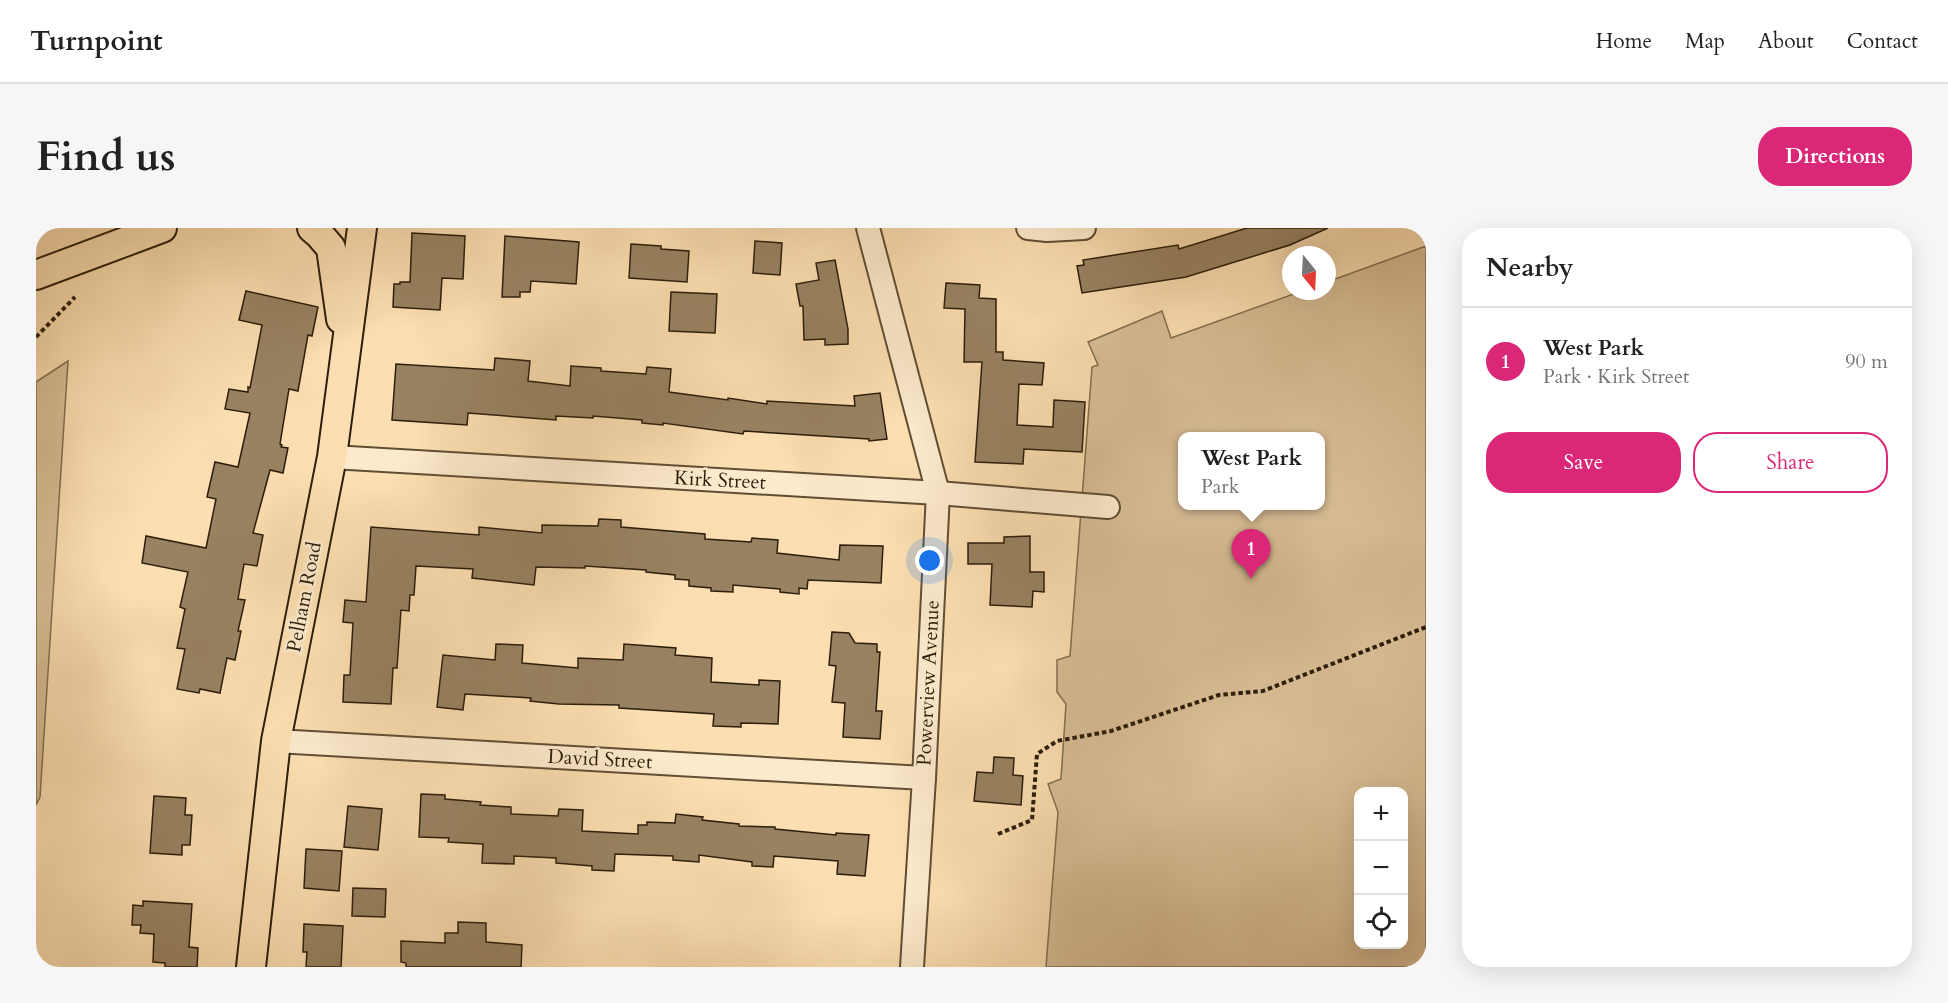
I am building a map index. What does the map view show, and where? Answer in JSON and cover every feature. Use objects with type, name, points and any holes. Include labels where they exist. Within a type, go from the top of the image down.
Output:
[{"type":"main road","points":[[36,275],[162,228]]},
{"type":"main road","points":[[312,228],[331,248],[347,354]]},
{"type":"main road","name":"Pelham Road","points":[[251,967],[276,741],[332,457],[362,228]]},
{"type":"street","name":"Powerview Avenue","points":[[868,228],[938,493],[912,967]]},
{"type":"street","points":[[1028,228],[1047,230],[1084,228]]},
{"type":"street","name":"Kirk Street","points":[[332,457],[938,493],[1108,507]]},
{"type":"street","name":"David Street","points":[[276,741],[924,778]]},
{"type":"path","points":[[36,338],[75,297]]},
{"type":"path","points":[[998,834],[1032,820],[1037,753],[1057,741],[1111,731],[1220,695],[1263,691],[1426,627]]},
{"type":"shaded area","points":[[1426,246],[1426,967],[1046,967],[1058,812],[1048,784],[1061,779],[1066,704],[1057,692],[1057,660],[1070,656],[1092,367],[1098,365],[1088,342],[1162,311],[1171,338],[1282,298],[1282,300],[1336,300],[1336,279]]},
{"type":"shaded area","points":[[68,361],[40,797],[36,805],[36,382]]},
{"type":"building","points":[[1247,228],[1328,228],[1290,245],[1186,277],[1082,293],[1077,266],[1084,265],[1083,260],[1178,245],[1179,249]]},
{"type":"building","points":[[412,233],[465,236],[463,279],[442,278],[440,310],[393,307],[394,284],[410,282]]},
{"type":"building","points":[[505,236],[579,242],[576,284],[531,281],[530,292],[520,292],[520,297],[502,297]]},
{"type":"building","points":[[755,241],[782,243],[780,275],[753,273]]},
{"type":"building","points":[[631,244],[689,251],[687,282],[629,278]]},
{"type":"building","points":[[835,260],[848,329],[848,344],[825,345],[825,339],[804,340],[803,306],[800,306],[796,284],[819,280],[816,263]]},
{"type":"building","points":[[946,283],[980,285],[979,298],[996,299],[996,352],[1003,352],[1003,360],[1044,363],[1042,385],[1019,384],[1017,425],[1053,427],[1054,400],[1085,402],[1082,452],[1024,449],[1023,464],[975,462],[982,362],[964,362],[965,309],[944,308]]},
{"type":"building","points":[[246,291],[318,307],[312,336],[308,335],[298,391],[289,389],[280,444],[281,447],[288,448],[283,473],[270,470],[253,533],[263,535],[257,566],[244,564],[238,599],[245,600],[238,631],[241,631],[235,660],[227,658],[220,693],[200,689],[199,693],[177,689],[185,649],[177,648],[185,609],[180,607],[188,572],[142,563],[146,536],[206,548],[216,499],[207,497],[215,462],[238,467],[250,413],[225,409],[229,389],[248,392],[248,387],[250,388],[262,325],[239,320]]},
{"type":"building","points":[[671,292],[717,294],[715,333],[669,331]]},
{"type":"building","points":[[495,358],[530,361],[528,381],[570,386],[571,366],[646,374],[647,367],[671,369],[669,392],[767,404],[767,401],[855,406],[854,396],[880,393],[887,439],[869,441],[869,439],[744,431],[743,434],[663,423],[663,425],[642,423],[642,420],[593,416],[593,418],[556,416],[556,420],[468,413],[467,425],[392,420],[396,364],[494,370]]},
{"type":"building","points":[[599,519],[621,520],[621,527],[705,534],[705,539],[751,542],[752,538],[778,540],[777,553],[839,560],[840,545],[883,546],[881,583],[808,580],[807,589],[799,588],[799,594],[780,592],[780,589],[733,585],[733,592],[711,591],[711,588],[689,586],[689,580],[675,579],[675,575],[646,572],[646,570],[585,566],[585,568],[536,567],[534,585],[472,578],[473,569],[416,566],[414,595],[410,595],[409,611],[401,610],[397,668],[393,668],[391,704],[343,702],[344,675],[350,675],[353,623],[343,622],[345,600],[366,602],[371,527],[479,535],[479,527],[542,533],[542,525],[598,526]]},
{"type":"building","points":[[1030,536],[1030,572],[1044,572],[1044,592],[1033,591],[1032,607],[990,605],[992,564],[968,564],[968,543],[1004,543],[1004,537]]},
{"type":"building","points":[[832,632],[849,633],[855,643],[877,644],[877,652],[880,652],[876,711],[882,711],[880,739],[843,737],[845,703],[832,702],[836,666],[829,665]]},
{"type":"building","points":[[496,644],[523,645],[522,663],[578,668],[578,658],[623,660],[624,644],[676,648],[675,655],[712,658],[711,682],[759,685],[759,680],[780,681],[778,724],[741,723],[741,727],[713,726],[714,714],[619,708],[619,705],[559,704],[530,701],[531,698],[465,694],[463,710],[437,707],[443,655],[495,660]]},
{"type":"building","points":[[994,757],[1014,758],[1013,775],[1023,776],[1021,805],[974,801],[977,772],[993,773]]},
{"type":"building","points":[[421,794],[445,795],[445,799],[481,802],[480,805],[511,807],[511,814],[558,816],[559,809],[583,810],[582,831],[638,834],[638,825],[647,825],[647,822],[675,823],[676,814],[703,817],[702,820],[739,824],[739,826],[775,827],[775,829],[836,835],[836,833],[869,835],[865,876],[837,874],[838,861],[774,856],[773,867],[752,866],[752,862],[699,855],[699,862],[673,860],[673,856],[615,854],[614,871],[592,870],[592,866],[556,863],[556,858],[514,856],[514,864],[482,863],[483,844],[448,842],[449,838],[419,837]]},
{"type":"building","points":[[154,796],[186,798],[185,815],[192,815],[190,845],[182,845],[182,855],[150,853]]},
{"type":"building","points":[[348,806],[382,809],[378,850],[344,847]]},
{"type":"building","points":[[306,849],[342,851],[339,891],[304,888]]},
{"type":"building","points":[[353,888],[386,889],[385,917],[352,916]]},
{"type":"building","points":[[143,901],[192,904],[189,947],[198,948],[197,967],[165,967],[165,963],[153,962],[154,934],[140,933],[141,925],[132,925],[133,905],[143,906]]},
{"type":"building","points":[[458,922],[486,923],[486,942],[522,945],[521,967],[406,967],[406,963],[401,962],[401,941],[445,943],[445,933],[458,933]]},
{"type":"building","points":[[304,924],[343,926],[341,967],[306,967],[307,952],[303,952]]},
{"type":"place","name":"West Park","points":[[1251,579]]}]
